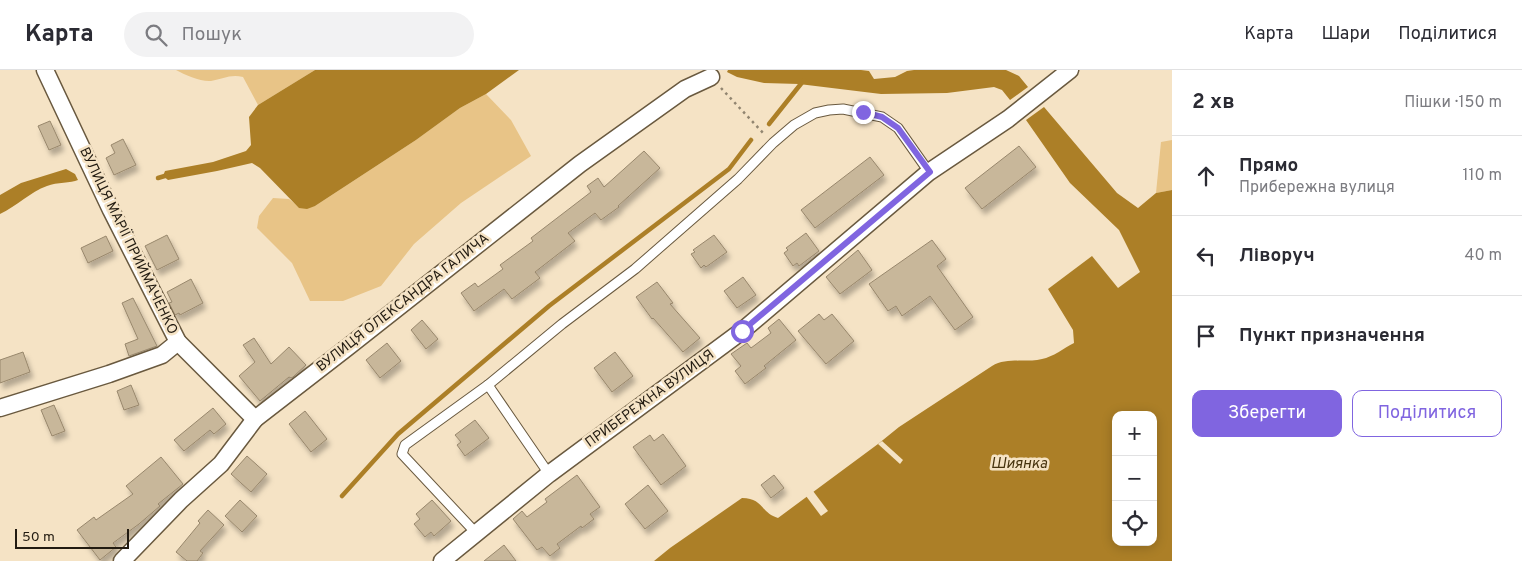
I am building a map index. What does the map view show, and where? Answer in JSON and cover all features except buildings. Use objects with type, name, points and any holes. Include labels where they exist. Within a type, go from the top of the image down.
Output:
[{"type":"street","name":"ВУЛИЦЯ МАРІЇ ПРИЙМАЧЕНКО","points":[[45,70],[178,342],[254,419]]},
{"type":"street","name":"ПРИБЕРЕЖНА ВУЛИЦЯ","points":[[442,561],[549,474],[742,331],[930,172],[1008,119],[1070,70]]},
{"type":"street","name":"ВУЛИЦЯ ОЛЕКСАНДРА ГАЛИЧА","points":[[122,561],[181,500],[221,464],[254,419],[580,164],[685,89],[711,77]]},
{"type":"street","points":[[0,408],[162,355],[178,342]]},
{"type":"lane","points":[[476,533],[402,454],[405,445],[488,385],[562,324],[635,269],[738,179],[772,143],[794,125],[815,114],[829,110],[843,109],[882,117],[898,128],[930,172]]},
{"type":"lane","points":[[488,385],[549,474]]},
{"type":"path","points":[[711,77],[772,143]]},
{"type":"shaded area","points":[[176,70],[315,70],[258,105],[243,77],[230,76],[207,81],[193,78]]},
{"type":"shaded area","points":[[486,94],[511,120],[531,156],[461,203],[414,244],[381,286],[343,301],[310,301],[292,263],[257,228],[259,216],[273,198],[289,199],[299,207],[315,206],[416,140],[460,108]]},
{"type":"shaded area","points":[[1172,140],[1172,190],[1156,193],[1161,142]]},
{"type":"water","points":[[315,70],[519,70],[486,94],[460,108],[416,140],[315,206],[307,209],[299,208],[260,168],[252,163],[168,180],[163,176],[165,171],[213,162],[246,151],[251,145],[249,117],[258,105]]},
{"type":"water","points":[[728,70],[861,70],[869,71],[874,79],[895,77],[914,70],[1006,70],[1019,76],[1028,87],[1010,100],[1002,90],[994,87],[947,93],[881,94],[799,84],[764,83],[737,77],[727,72]]},
{"type":"water","name":"Шиянка","points":[[1044,107],[1117,193],[1138,208],[1156,193],[1172,190],[1172,561],[654,561],[742,498],[754,500],[772,516],[778,518],[899,427],[992,366],[1010,361],[1046,358],[1074,343],[1073,330],[1048,289],[1092,256],[1118,288],[1140,272],[1119,230],[1070,183],[1026,120]]},
{"type":"water","points":[[66,169],[75,174],[78,180],[51,185],[41,189],[0,214],[0,195],[21,183]]},
{"type":"pier","points":[[882,441],[903,460],[900,464],[878,444]]},
{"type":"pier","points":[[813,491],[828,511],[821,516],[806,496]]},
{"type":"waterway","points":[[769,124],[804,80]]},
{"type":"waterway","points":[[342,496],[398,434],[549,306],[729,169],[751,140]]},
{"type":"waterway","points":[[158,178],[168,175]]},
{"type":"route","points":[[742,331],[930,172],[898,128],[882,117],[863,112]]}]
